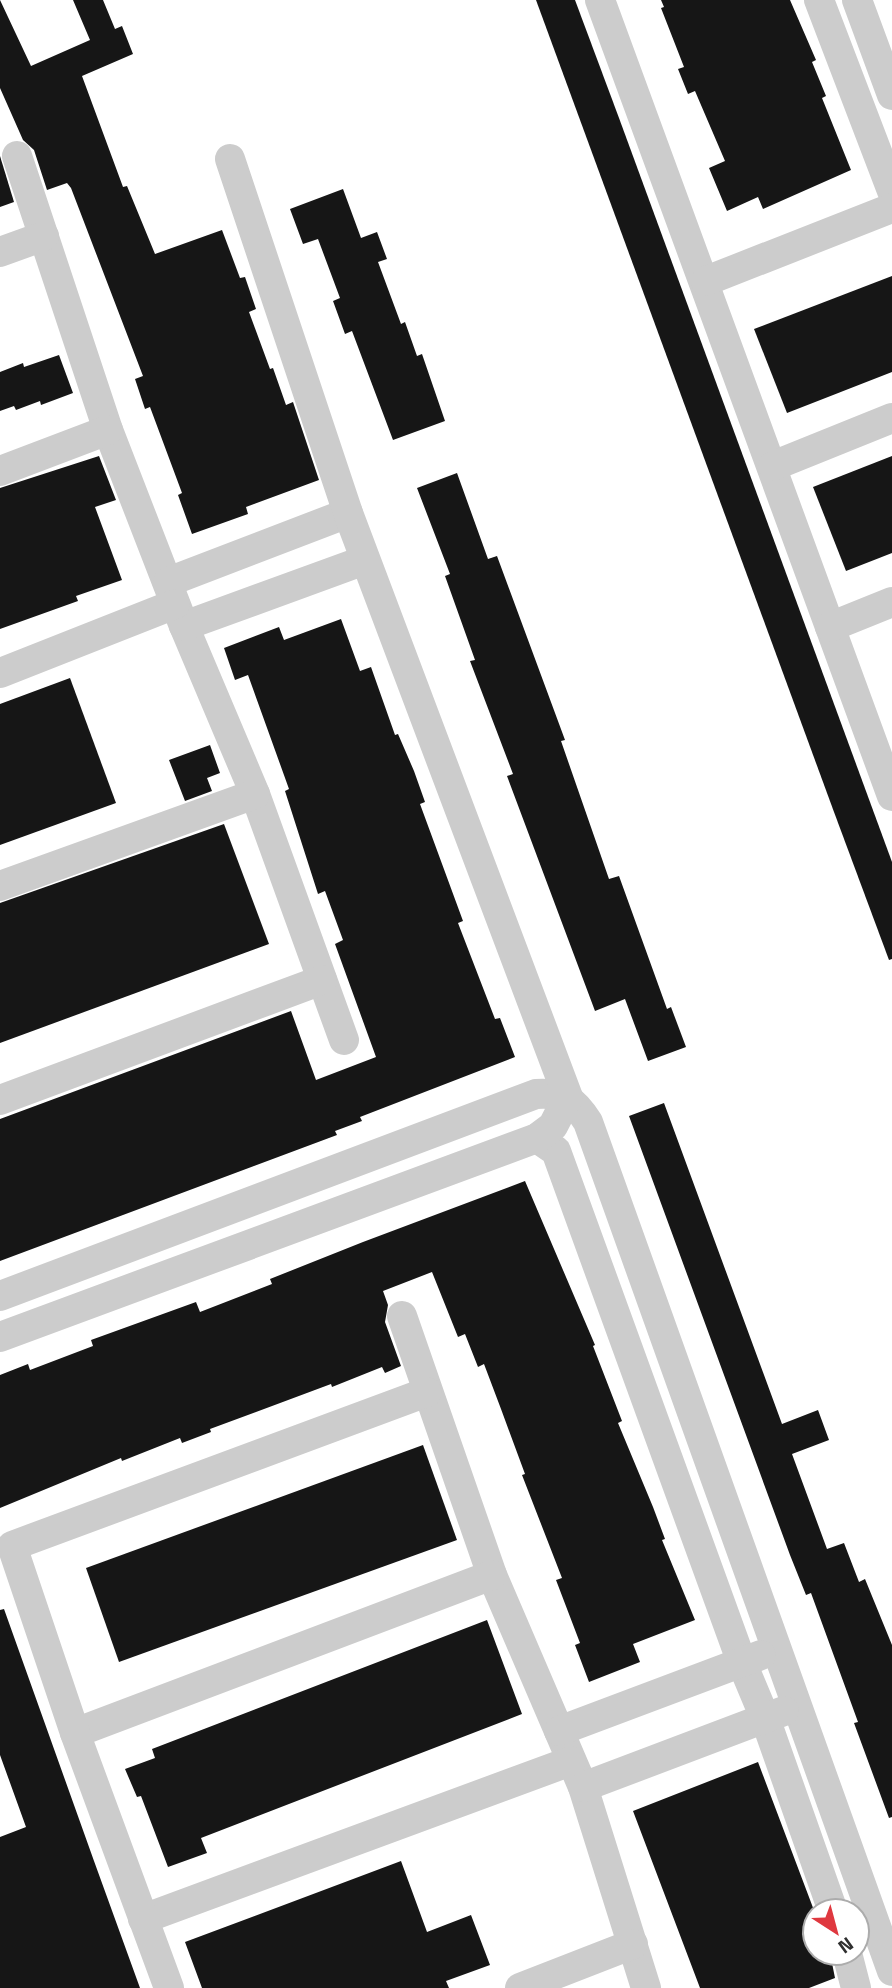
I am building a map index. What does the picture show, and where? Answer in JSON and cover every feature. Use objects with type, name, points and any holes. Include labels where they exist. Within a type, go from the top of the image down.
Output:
[{"type":"street","points":[[600,0],[890,785]]},
{"type":"street","points":[[819,0],[892,191]]},
{"type":"street","points":[[857,0],[892,95]]},
{"type":"street","points":[[17,156],[108,430],[176,604],[255,794],[344,1040]]},
{"type":"street","points":[[230,159],[365,561],[568,1097],[588,1122],[892,1971]]},
{"type":"street","points":[[706,281],[892,208]]},
{"type":"street","points":[[0,252],[44,236]]},
{"type":"street","points":[[773,466],[892,418]]},
{"type":"street","points":[[0,471],[108,430]]},
{"type":"street","points":[[0,673],[176,604],[348,513]]},
{"type":"street","points":[[176,604],[365,561]]},
{"type":"street","points":[[830,627],[892,602]]},
{"type":"street","points":[[0,886],[255,794]]},
{"type":"street","points":[[0,1100],[322,980]]},
{"type":"street","points":[[0,1296],[537,1094],[555,1092],[568,1097]]},
{"type":"street","points":[[0,1337],[537,1138],[553,1126],[568,1097]]},
{"type":"street","points":[[537,1138],[556,1151],[742,1663],[765,1718],[827,1897]]},
{"type":"street","points":[[312,1179],[326,1217]]},
{"type":"street","points":[[402,1316],[492,1575],[577,1774],[646,1988]]},
{"type":"street","points":[[169,1988],[6,1548],[427,1392]]},
{"type":"street","points":[[75,1733],[492,1575]]},
{"type":"street","points":[[559,1731],[777,1649]]},
{"type":"street","points":[[143,1919],[577,1774],[798,1707]]},
{"type":"street","points":[[520,1988],[634,1944]]},
{"type":"street","points":[[851,1967],[856,1988]]},
{"type":"building","points":[[0,0],[31,66],[90,40],[73,0],[103,0],[115,29],[122,26],[133,54],[82,76],[123,187],[127,186],[155,254],[222,230],[240,278],[245,277],[256,309],[249,312],[270,369],[273,368],[286,405],[293,402],[319,480],[246,507],[248,514],[192,534],[178,495],[182,493],[150,407],[145,409],[135,379],[143,376],[71,188],[67,183],[47,190],[34,150],[23,140],[0,88]]},
{"type":"building","points":[[536,0],[575,0],[619,118],[892,862],[892,959],[889,960],[834,812]]},
{"type":"building","points":[[661,0],[790,0],[816,60],[812,62],[826,96],[822,98],[851,170],[763,209],[758,197],[727,211],[709,168],[725,161],[695,91],[688,94],[678,69],[684,67],[661,8],[664,7]]},
{"type":"building","points":[[0,156],[14,202],[0,207]]},
{"type":"building","points":[[343,189],[361,238],[377,232],[387,259],[378,262],[401,324],[405,322],[417,356],[422,354],[445,421],[393,440],[352,331],[345,334],[333,301],[340,298],[318,239],[303,244],[290,209]]},
{"type":"building","points":[[892,276],[892,372],[787,413],[754,329]]},
{"type":"building","points":[[59,355],[73,393],[41,405],[40,401],[16,410],[14,406],[0,411],[0,372],[23,363],[24,367]]},
{"type":"building","points":[[99,456],[116,500],[95,507],[122,580],[76,596],[78,601],[0,629],[0,488]]},
{"type":"building","points":[[892,456],[892,553],[846,571],[813,487]]},
{"type":"building","points":[[457,473],[488,559],[497,556],[565,740],[561,741],[609,879],[619,876],[667,1009],[671,1007],[686,1047],[648,1061],[625,999],[595,1011],[507,776],[513,774],[470,661],[475,660],[445,576],[450,574],[417,488]]},
{"type":"building","points":[[341,619],[360,671],[371,667],[395,735],[398,734],[414,771],[425,802],[420,804],[463,921],[458,923],[495,1019],[500,1018],[515,1057],[360,1117],[362,1121],[335,1131],[337,1135],[0,1261],[0,1119],[291,1011],[316,1080],[376,1057],[335,944],[343,940],[325,891],[318,894],[285,791],[289,789],[248,675],[235,680],[224,648],[279,627],[284,640]]},
{"type":"building","points":[[70,678],[116,803],[0,845],[0,704]]},
{"type":"building","points":[[210,745],[220,773],[207,778],[212,791],[185,801],[169,760]]},
{"type":"building","points":[[224,824],[269,944],[0,1043],[0,903]]},
{"type":"building","points":[[664,1103],[782,1424],[818,1410],[829,1440],[792,1454],[827,1549],[844,1543],[859,1582],[865,1579],[892,1645],[892,1817],[889,1818],[854,1723],[858,1722],[811,1593],[806,1595],[790,1555],[629,1116]]},
{"type":"building","points":[[525,1181],[595,1345],[593,1346],[622,1421],[618,1423],[695,1620],[633,1644],[640,1662],[589,1682],[575,1645],[580,1643],[556,1580],[562,1578],[522,1475],[525,1474],[484,1364],[478,1367],[465,1334],[458,1337],[432,1272],[383,1291],[388,1305],[385,1322],[401,1366],[385,1373],[382,1367],[210,1429],[211,1432],[182,1443],[180,1438],[122,1461],[121,1458],[0,1508],[0,1375],[28,1364],[30,1370],[93,1346],[91,1340],[196,1302],[200,1312],[272,1284],[270,1279]]},
{"type":"building","points":[[423,1445],[457,1540],[119,1662],[86,1568]]},
{"type":"building","points":[[4,1609],[140,1988],[0,1988],[0,1837],[26,1827],[0,1755],[0,1610]]},
{"type":"building","points":[[487,1620],[522,1714],[201,1838],[207,1853],[168,1867],[141,1796],[137,1797],[125,1769],[155,1758],[152,1749]]},
{"type":"building","points":[[758,1762],[809,1897],[801,1897],[801,1967],[833,1967],[835,1978],[809,1988],[700,1988],[633,1811]]},
{"type":"building","points":[[401,1861],[427,1932],[471,1915],[490,1965],[446,1981],[449,1988],[202,1988],[185,1942]]}]
